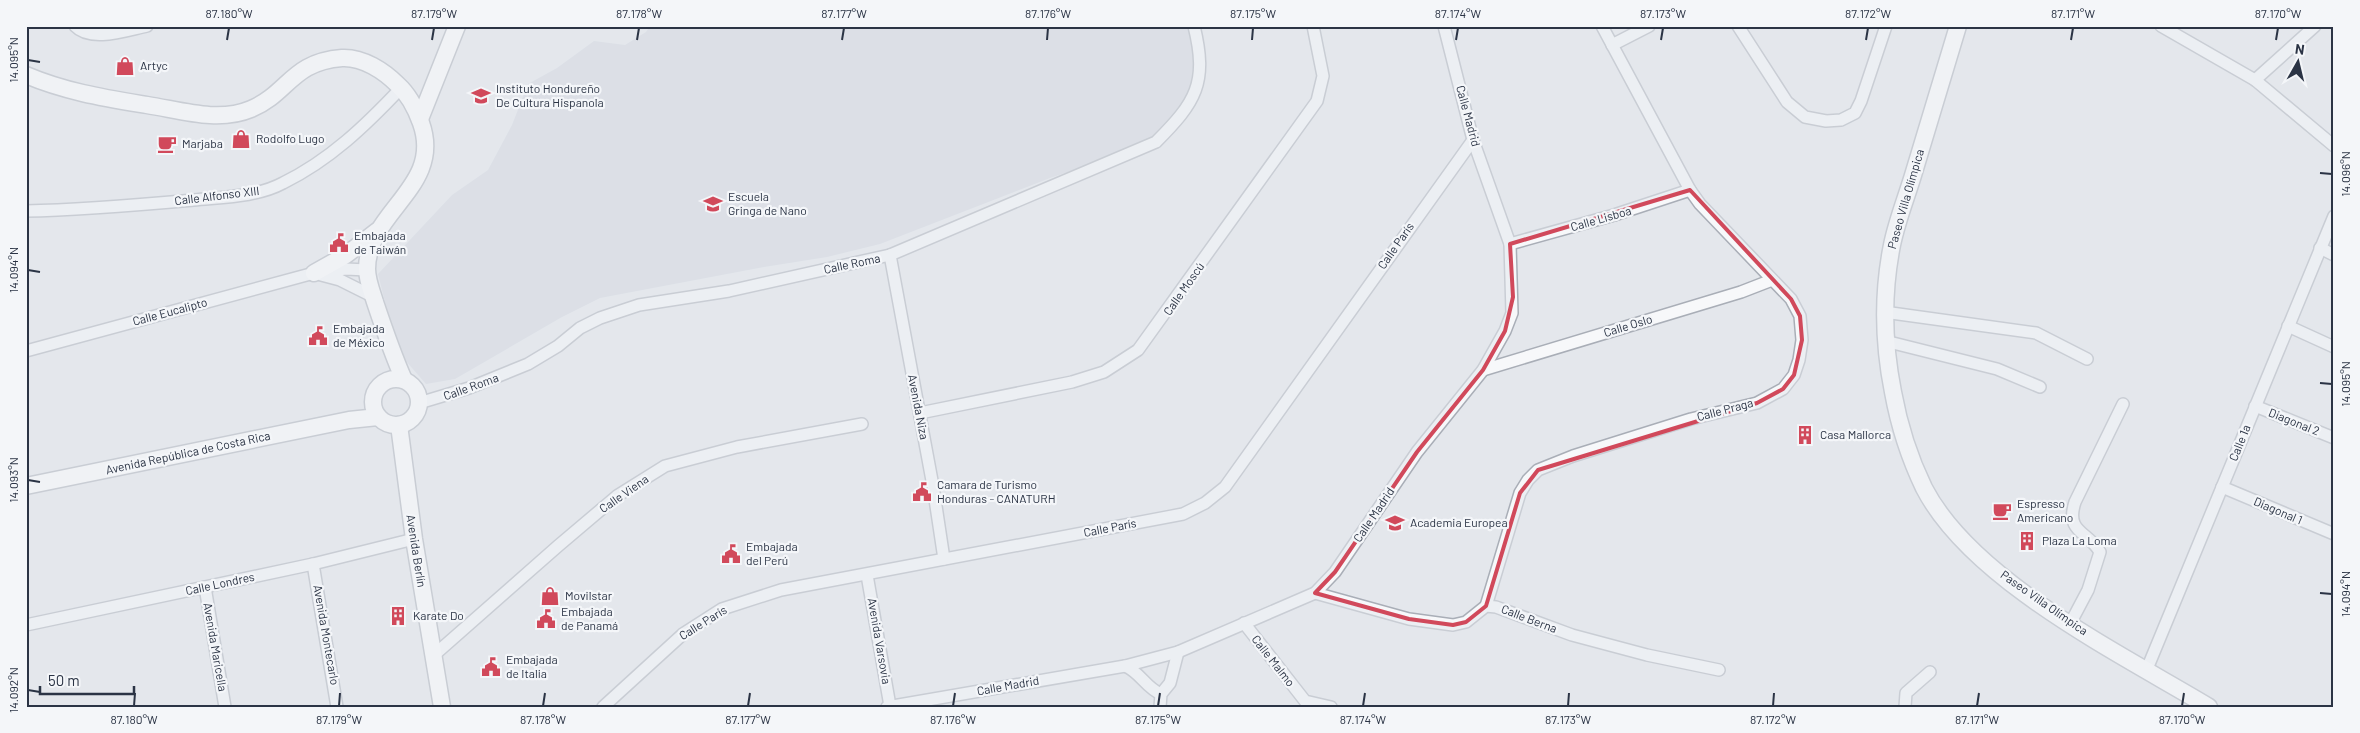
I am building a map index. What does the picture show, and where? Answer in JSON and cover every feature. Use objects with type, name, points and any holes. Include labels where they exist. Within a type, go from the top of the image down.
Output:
[{"type":"street","points":[[75,26],[89,34],[147,26]]},
{"type":"street","points":[[420,119],[457,26]]},
{"type":"street","name":"Calle Roma","points":[[419,404],[445,397],[504,375],[558,346],[580,328],[600,318],[639,305],[729,291],[890,256],[1156,142],[1176,123],[1194,95],[1201,73],[1194,26]]},
{"type":"street","name":"Calle Moscú","points":[[920,413],[1072,382],[1104,372],[1138,350],[1317,101],[1323,76],[1313,26]]},
{"type":"street","name":"Calle Madrid","points":[[888,706],[1125,666],[1178,652],[1315,593],[1335,572],[1417,452],[1483,370],[1505,331],[1512,313],[1510,244],[1473,140],[1444,26]]},
{"type":"street","name":"Calle Praga","points":[[1486,606],[1520,492],[1538,470],[1573,456],[1682,422],[1757,403],[1783,389],[1794,376],[1799,360],[1802,340],[1800,316],[1792,299],[1700,204],[1690,190],[1602,26]]},
{"type":"street","points":[[1612,45],[1649,26]]},
{"type":"street","points":[[1738,26],[1787,102],[1806,117],[1826,121],[1841,120],[1855,113],[1861,101],[1886,26]]},
{"type":"street","name":"Paseo Villa Olímpica","points":[[1958,26],[1892,244],[1884,312],[1885,341],[1899,424],[1924,488],[1960,537],[2005,578],[2070,624],[2209,707]]},
{"type":"street","points":[[2161,26],[2255,80],[2334,146]]},
{"type":"street","points":[[2255,80],[2315,26]]},
{"type":"street","points":[[26,75],[52,86],[80,94],[207,114],[232,114],[250,110],[263,103],[298,72],[312,64],[329,60],[345,58],[360,61],[388,75],[411,100],[420,119],[426,145],[420,175],[381,228],[369,256],[367,270],[389,346],[404,380]]},
{"type":"street","name":"Calle Alfonso XIII","points":[[26,210],[115,208],[257,192],[282,184],[322,160],[352,137],[401,88]]},
{"type":"street","name":"Calle París","points":[[602,707],[683,634],[722,609],[780,590],[1183,514],[1212,498],[1225,487],[1473,140]]},
{"type":"street","name":"Calle Lisboa","points":[[1510,244],[1614,216],[1690,190]]},
{"type":"street","name":"Calle 1a","points":[[2147,669],[2334,216]]},
{"type":"street","points":[[314,273],[346,256],[381,228]]},
{"type":"street","points":[[2320,248],[2334,254]]},
{"type":"street","name":"Avenida Niza","points":[[890,256],[920,413],[944,559]]},
{"type":"street","name":"Calle Eucalipto","points":[[26,351],[314,273],[346,269],[367,270]]},
{"type":"street","points":[[314,273],[340,280],[374,297]]},
{"type":"street","name":"Calle Oslo","points":[[1483,370],[1741,292],[1772,280]]},
{"type":"street","points":[[1884,312],[2036,333],[2087,359]]},
{"type":"street","points":[[2288,326],[2334,348]]},
{"type":"street","points":[[1885,341],[1997,369],[2040,387]]},
{"type":"street","points":[[382,382],[397,378],[404,380],[416,390],[419,404],[415,415],[405,423],[391,425],[375,410],[373,395],[382,382],[389,346]]},
{"type":"street","points":[[2070,624],[2088,590],[2100,552],[2097,546],[2079,531],[2073,523],[2071,514],[2124,404]]},
{"type":"street","name":"Diagonal 2","points":[[2255,406],[2334,438]]},
{"type":"street","name":"Avenida República de Costa Rica","points":[[26,486],[349,420],[375,410]]},
{"type":"street","name":"Calle Viena","points":[[433,656],[610,502],[665,466],[737,447],[862,424]]},
{"type":"street","name":"Avenida Berlín","points":[[399,425],[414,539],[442,707]]},
{"type":"street","name":"Diagonal 1","points":[[2222,487],[2334,534]]},
{"type":"street","name":"Calle Londres","points":[[26,625],[313,564],[414,539]]},
{"type":"street","name":"Avenida Montecarlo","points":[[313,564],[337,707]]},
{"type":"street","name":"Avenida Varsovia","points":[[867,575],[888,706]]},
{"type":"street","name":"Avenida Maricella","points":[[205,587],[225,707]]},
{"type":"street","name":"Calle Berna","points":[[1315,593],[1409,619],[1446,625],[1466,622],[1486,606],[1496,607],[1572,635],[1647,655],[1719,670]]},
{"type":"street","name":"Calle Malmo","points":[[1244,623],[1305,704],[1330,707]]},
{"type":"street","points":[[1160,707],[1161,694],[1170,683],[1178,652]]},
{"type":"street","points":[[1125,666],[1133,669],[1154,691],[1161,694]]},
{"type":"street","points":[[1905,707],[1906,693],[1930,672]]},
{"type":"highlighted area","points":[[1690,190],[1791,299],[1800,316],[1802,340],[1794,375],[1783,389],[1757,403],[1538,470],[1520,493],[1486,606],[1466,622],[1453,625],[1409,619],[1315,593],[1335,572],[1417,452],[1483,370],[1505,331],[1513,297],[1510,244]]},
{"type":"shaded area","name":"Escuela Gringa de Nano","points":[[650,26],[1194,26],[1194,95],[1156,142],[1050,178],[880,244],[827,257],[600,298],[562,317],[455,379],[426,384],[405,360],[387,310],[378,274],[452,195],[488,170],[512,125],[528,84],[557,68],[594,41],[625,45],[646,32]]},
{"type":"place","name":"Artyc","points":[[125,66]]},
{"type":"place","name":"Instituto Hondureño De Cultura Hispanola","points":[[481,96]]},
{"type":"place","name":"Rodolfo Lugo","points":[[241,139]]},
{"type":"place","name":"Marjaba","points":[[167,144]]},
{"type":"place","name":"Escuela Gringa de Nano","points":[[713,204]]},
{"type":"place","name":"Embajada de Taiwán","points":[[339,243]]},
{"type":"place","name":"Embajada de México","points":[[318,336]]},
{"type":"place","name":"Casa Mallorca","points":[[1805,435]]},
{"type":"place","name":"Camara de Turismo Honduras - CANATURH","points":[[922,492]]},
{"type":"place","name":"Espresso Americano","points":[[2002,511]]},
{"type":"place","name":"Academia Europea","points":[[1395,523]]},
{"type":"place","name":"Plaza La Loma","points":[[2027,541]]},
{"type":"place","name":"Embajada del Perú","points":[[731,554]]},
{"type":"place","name":"Movilstar","points":[[550,596]]},
{"type":"place","name":"Karate Do","points":[[398,616]]},
{"type":"place","name":"Embajada de Panamá","points":[[546,619]]},
{"type":"place","name":"Embajada de Italia","points":[[491,667]]}]
